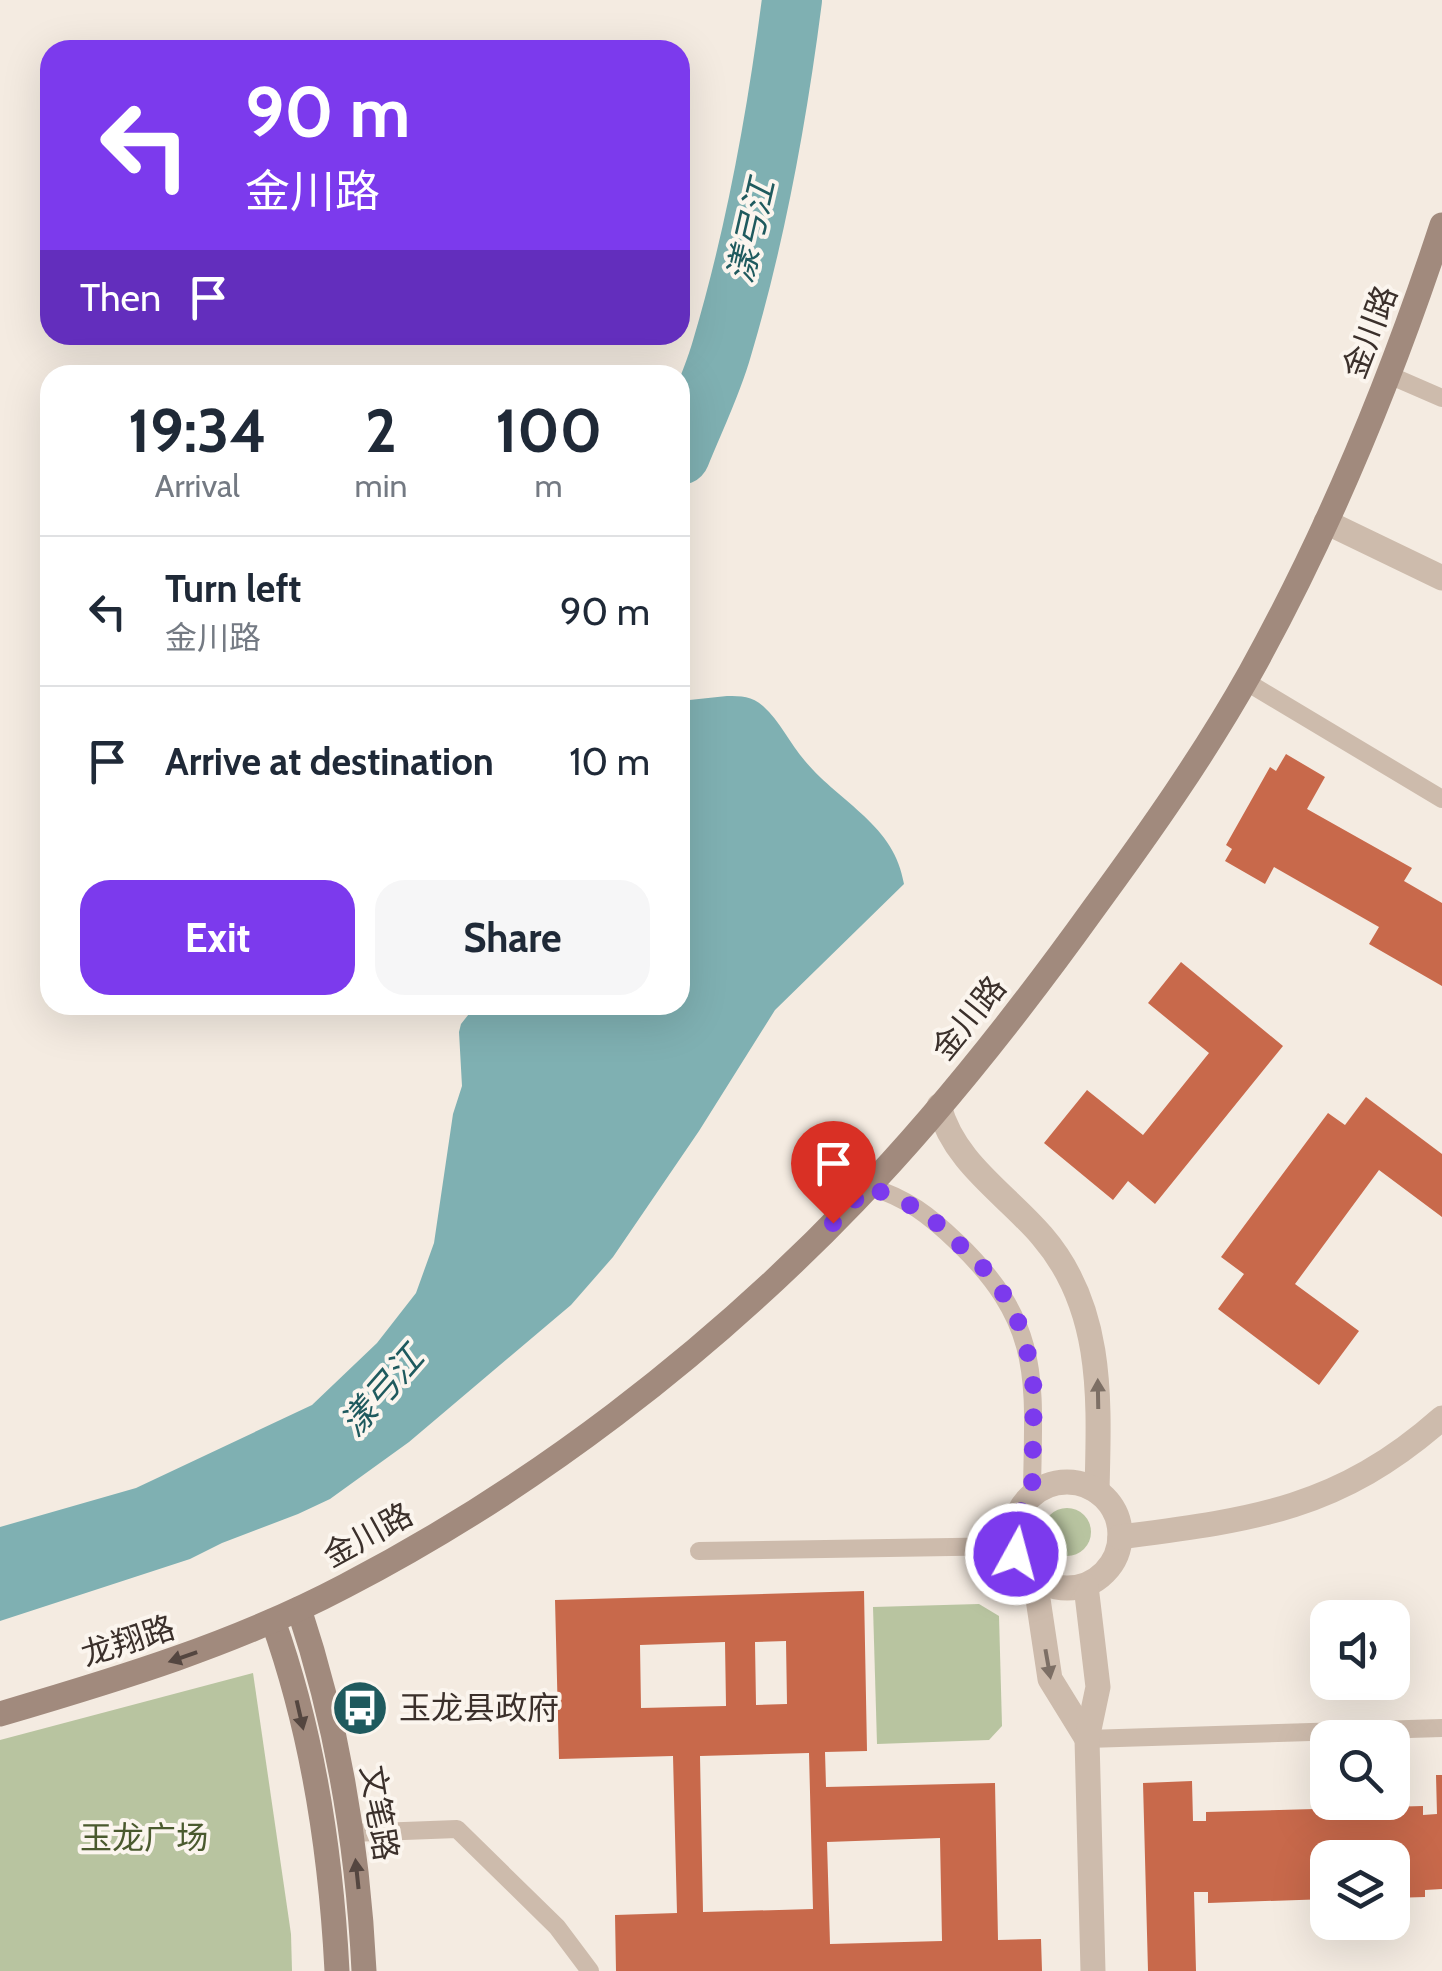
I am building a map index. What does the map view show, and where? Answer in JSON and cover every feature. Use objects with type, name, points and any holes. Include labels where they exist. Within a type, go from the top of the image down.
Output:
[{"type":"main road","name":"金川路","points":[[273,1621],[405,1554],[598,1424],[792,1263],[939,1106],[1056,962],[1123,869],[1245,681],[1326,522],[1389,375],[1442,225]]},
{"type":"main road","name":"文笔路","points":[[298,1609],[326,1703],[351,1833],[364,1971]]},
{"type":"main road","name":"文笔路","points":[[273,1621],[315,1784],[328,1860],[336,1971]]},
{"type":"main road","name":"龙翔路","points":[[0,1714],[123,1678],[273,1621]]},
{"type":"street","points":[[1326,522],[1442,578]]},
{"type":"street","points":[[939,1106],[960,1153],[1042,1236],[1075,1288],[1096,1356],[1097,1491]]},
{"type":"street","points":[[1120,1537],[1242,1521],[1312,1500],[1378,1467],[1442,1418]]},
{"type":"street","points":[[1059,1482],[1074,1482],[1097,1491],[1113,1509],[1120,1537],[1113,1562],[1102,1576],[1086,1586],[1068,1589],[1036,1579],[1024,1568],[1015,1546],[1014,1522],[1032,1495],[1059,1482]]},
{"type":"street","points":[[1036,1579],[1050,1679],[1087,1739]]},
{"type":"street","points":[[1086,1586],[1098,1688],[1087,1739],[1093,1971]]},
{"type":"lane","points":[[1389,375],[1442,398]]},
{"type":"lane","points":[[1245,681],[1442,798]]},
{"type":"lane","points":[[868,1186],[925,1212],[981,1265],[1016,1316],[1026,1344],[1034,1389],[1032,1495]]},
{"type":"lane","points":[[699,1551],[1015,1546]]},
{"type":"lane","points":[[1087,1739],[1442,1728]]},
{"type":"lane","points":[[351,1833],[457,1829],[557,1927],[590,1971]]},
{"type":"green space","points":[[1067,1508],[1084,1515],[1091,1532],[1084,1549],[1067,1556],[1050,1549],[1043,1532],[1050,1515]]},
{"type":"green space","points":[[979,1604],[999,1616],[1002,1726],[989,1740],[877,1744],[873,1607]]},
{"type":"green space","name":"玉龙广场","points":[[253,1673],[291,1934],[292,1971],[0,1971],[0,1740]]},
{"type":"water","points":[[727,696],[759,703],[819,776],[878,830],[899,863],[904,884],[775,1010],[613,1257],[571,1305],[409,1442],[330,1499],[298,1514],[190,1559],[0,1621],[0,1527],[136,1488],[312,1405],[377,1343],[416,1293],[434,1243],[453,1114],[462,1086],[459,1032],[468,1015],[690,1015],[690,700]]},
{"type":"building","points":[[1286,754],[1325,777],[1307,809],[1412,868],[1404,881],[1442,903],[1442,986],[1369,944],[1379,927],[1274,867],[1265,884],[1225,861],[1232,849],[1226,845],[1270,767],[1276,771]]},
{"type":"building","points":[[1181,962],[1283,1046],[1155,1204],[1128,1181],[1113,1200],[1044,1143],[1087,1090],[1143,1135],[1209,1053],[1148,1003]]},
{"type":"building","points":[[1366,1097],[1442,1154],[1442,1217],[1379,1170],[1295,1284],[1359,1331],[1319,1385],[1218,1309],[1244,1274],[1221,1257],[1328,1113],[1345,1125]]},
{"type":"building","points":[[864,1591],[867,1751],[825,1752],[826,1787],[995,1783],[998,1940],[1041,1939],[1042,1971],[616,1971],[615,1915],[677,1913],[673,1756],[559,1759],[555,1600]],"holes":[[[786,1641],[787,1704],[756,1705],[755,1642]],[[725,1642],[726,1706],[641,1708],[640,1645]],[[809,1753],[813,1909],[703,1912],[700,1756]],[[940,1838],[942,1941],[830,1944],[827,1842]]]},
{"type":"building","points":[[1436,1775],[1442,1775],[1442,1889],[1425,1890],[1425,1897],[1410,1897],[1410,1840],[1310,1840],[1310,1900],[1208,1903],[1208,1892],[1194,1892],[1196,1971],[1148,1971],[1143,1783],[1192,1781],[1193,1821],[1206,1821],[1206,1812],[1310,1809],[1310,1820],[1410,1820],[1410,1806],[1423,1806],[1423,1815],[1437,1814]]},
{"type":"waterway","name":"漾弓江","points":[[690,431],[718,361],[745,262],[772,131],[792,0]]},
{"type":"place","name":"玉龙县政府","points":[[360,1708]]},
{"type":"route","points":[[833,1223],[868,1186],[886,1192],[925,1212],[981,1265],[1016,1316],[1026,1344],[1034,1389],[1032,1495],[1014,1522],[1016,1554]]}]
